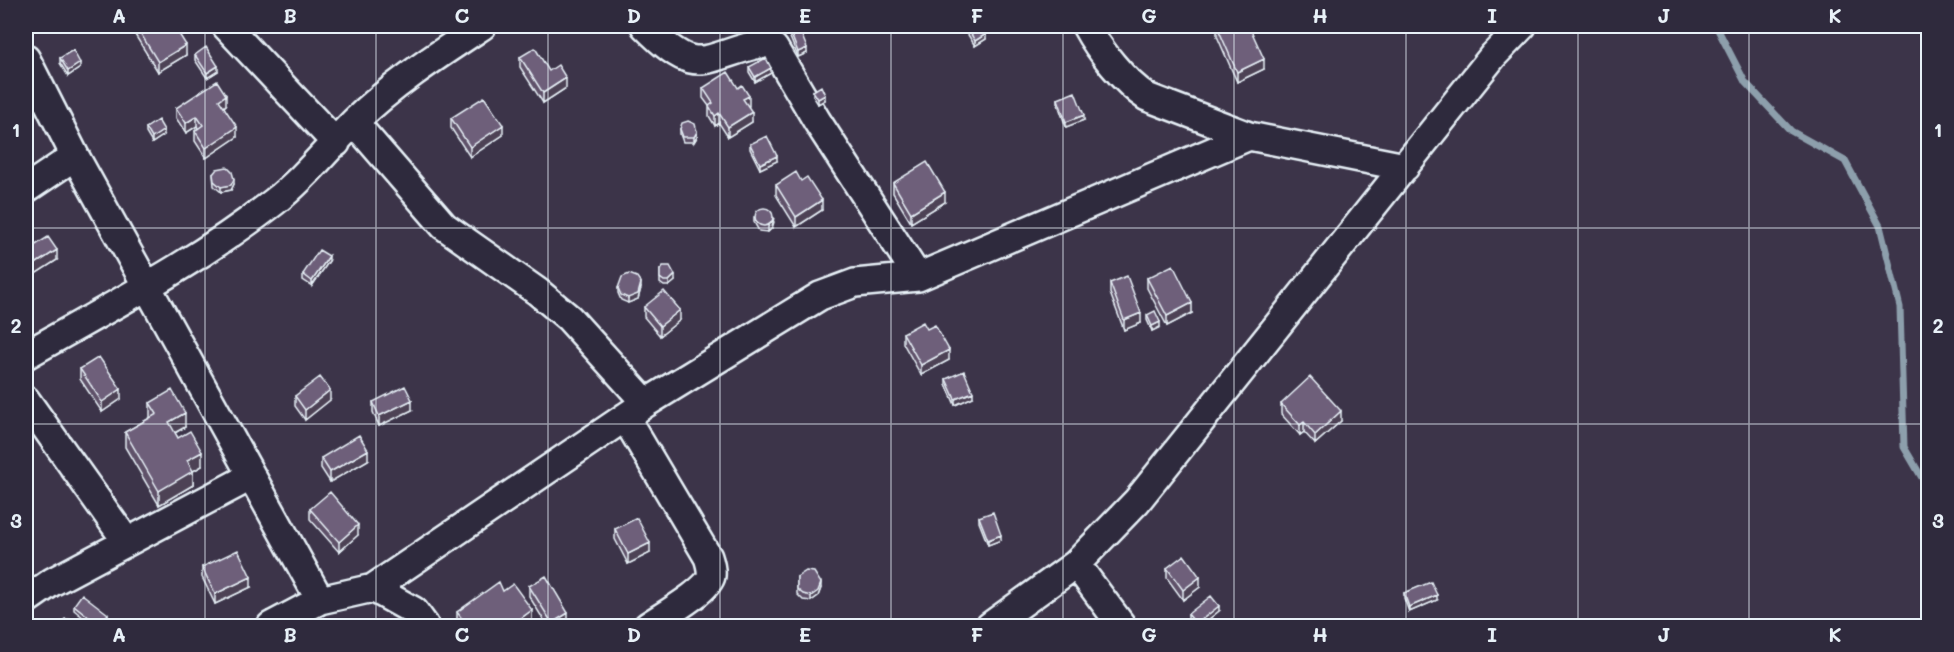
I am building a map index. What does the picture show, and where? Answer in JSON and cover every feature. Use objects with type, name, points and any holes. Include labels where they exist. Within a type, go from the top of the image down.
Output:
[{"type":"street","points":[[226,26],[336,143]]},
{"type":"street","points":[[26,355],[174,273],[276,201],[336,143],[354,122],[418,68],[482,26]]},
{"type":"street","points":[[645,26],[676,53],[694,61],[704,62],[763,43],[774,48],[817,121],[918,278]]},
{"type":"street","points":[[1086,26],[1092,37],[1136,90],[1147,97],[1249,136],[1405,167]]},
{"type":"street","points":[[990,627],[1076,564],[1137,501],[1493,56],[1522,26]]},
{"type":"street","points":[[26,59],[75,156],[146,287],[320,600]]},
{"type":"street","points":[[354,122],[444,226],[538,292],[569,318],[635,410],[708,557],[712,575],[709,583],[648,627]]},
{"type":"street","points":[[271,627],[320,600],[373,588],[635,410],[820,296],[862,282],[918,278],[1249,136]]},
{"type":"street","points":[[26,189],[75,156]]},
{"type":"street","points":[[26,400],[127,542]]},
{"type":"street","points":[[26,600],[51,582],[250,477]]},
{"type":"street","points":[[1076,564],[1122,627]]},
{"type":"street","points":[[373,588],[414,611],[425,627]]},
{"type":"building","points":[[136,26],[174,26],[186,45],[158,62]]},
{"type":"building","points":[[798,26],[807,48],[798,52],[789,29]]},
{"type":"building","points":[[966,26],[981,26],[986,34],[975,41]]},
{"type":"building","points":[[1217,26],[1249,26],[1264,59],[1237,72]]},
{"type":"building","points":[[206,47],[218,66],[207,73],[195,55]]},
{"type":"building","points":[[535,48],[549,71],[558,65],[566,78],[543,93],[520,57]]},
{"type":"building","points":[[73,50],[80,63],[68,71],[60,58]]},
{"type":"building","points":[[766,58],[771,68],[755,77],[749,67]]},
{"type":"building","points":[[728,72],[738,88],[742,85],[749,96],[743,99],[752,112],[728,127],[719,113],[715,116],[709,106],[713,103],[703,88]]},
{"type":"building","points":[[217,81],[226,95],[219,100],[237,127],[206,148],[195,131],[203,125],[197,116],[186,123],[176,108]]},
{"type":"building","points":[[821,86],[825,95],[818,99],[813,91]]},
{"type":"building","points":[[1075,92],[1084,115],[1066,122],[1058,99]]},
{"type":"building","points":[[484,97],[503,125],[470,147],[451,118]]},
{"type":"building","points":[[158,120],[164,130],[152,138],[146,128]]},
{"type":"building","points":[[688,121],[695,124],[697,132],[694,137],[683,137],[680,129],[682,123]]},
{"type":"building","points":[[767,136],[777,156],[760,164],[750,144]]},
{"type":"building","points":[[927,162],[945,192],[911,213],[893,183]]},
{"type":"building","points":[[227,167],[234,179],[231,185],[221,187],[214,181],[213,174],[217,169]]},
{"type":"building","points":[[796,172],[801,181],[807,177],[822,200],[796,217],[776,185]]},
{"type":"building","points":[[760,208],[768,208],[773,213],[771,224],[760,226],[755,221],[755,213]]},
{"type":"building","points":[[48,237],[57,250],[29,268],[26,263],[26,251]]},
{"type":"building","points":[[319,250],[329,256],[312,281],[303,274]]},
{"type":"building","points":[[1173,265],[1192,303],[1167,316],[1147,278]]},
{"type":"building","points":[[663,266],[670,266],[675,275],[669,281],[660,278],[660,270]]},
{"type":"building","points":[[629,274],[637,277],[641,283],[638,294],[628,298],[621,295],[618,288],[622,277]]},
{"type":"building","points":[[1127,276],[1141,313],[1124,320],[1110,283]]},
{"type":"building","points":[[664,291],[680,310],[660,326],[644,307]]},
{"type":"building","points":[[26,295],[33,304],[31,309],[26,310]]},
{"type":"building","points":[[1155,311],[1160,322],[1152,326],[1147,315]]},
{"type":"building","points":[[923,322],[927,329],[935,325],[949,350],[921,365],[903,333]]},
{"type":"building","points":[[26,353],[33,362],[26,368]]},
{"type":"building","points":[[99,357],[121,389],[102,402],[80,369]]},
{"type":"building","points":[[964,371],[973,392],[955,399],[946,379]]},
{"type":"building","points":[[320,377],[330,390],[305,410],[295,396]]},
{"type":"building","points":[[1310,377],[1341,411],[1315,435],[1304,422],[1300,425],[1281,404]]},
{"type":"building","points":[[405,386],[412,400],[379,416],[373,402]]},
{"type":"building","points":[[172,390],[185,413],[169,422],[178,438],[190,431],[202,452],[187,460],[193,471],[159,491],[125,432],[157,414],[150,403]]},
{"type":"building","points":[[359,435],[368,450],[330,472],[321,458]]},
{"type":"building","points":[[330,492],[358,525],[339,542],[310,509]]},
{"type":"building","points":[[993,512],[1001,535],[988,540],[979,517]]},
{"type":"building","points":[[637,518],[650,543],[628,554],[615,529]]},
{"type":"building","points":[[238,550],[251,577],[215,594],[202,567]]},
{"type":"building","points":[[1184,555],[1200,577],[1183,590],[1167,568]]},
{"type":"building","points":[[806,571],[814,572],[821,583],[818,591],[811,596],[797,589],[797,577]]},
{"type":"building","points":[[546,576],[568,613],[552,623],[529,586]]},
{"type":"building","points":[[499,582],[503,591],[513,584],[532,610],[509,627],[468,627],[457,612]]},
{"type":"building","points":[[1431,582],[1437,595],[1409,607],[1404,593]]},
{"type":"building","points":[[82,594],[108,614],[99,625],[74,605]]},
{"type":"building","points":[[1211,596],[1219,606],[1196,624],[1188,614]]},
{"type":"building","points":[[65,619],[74,620],[78,627],[59,627]]},
{"type":"waterway","points":[[1716,26],[1745,82],[1791,131],[1845,161],[1880,226],[1900,307],[1904,447],[1928,488]]}]
